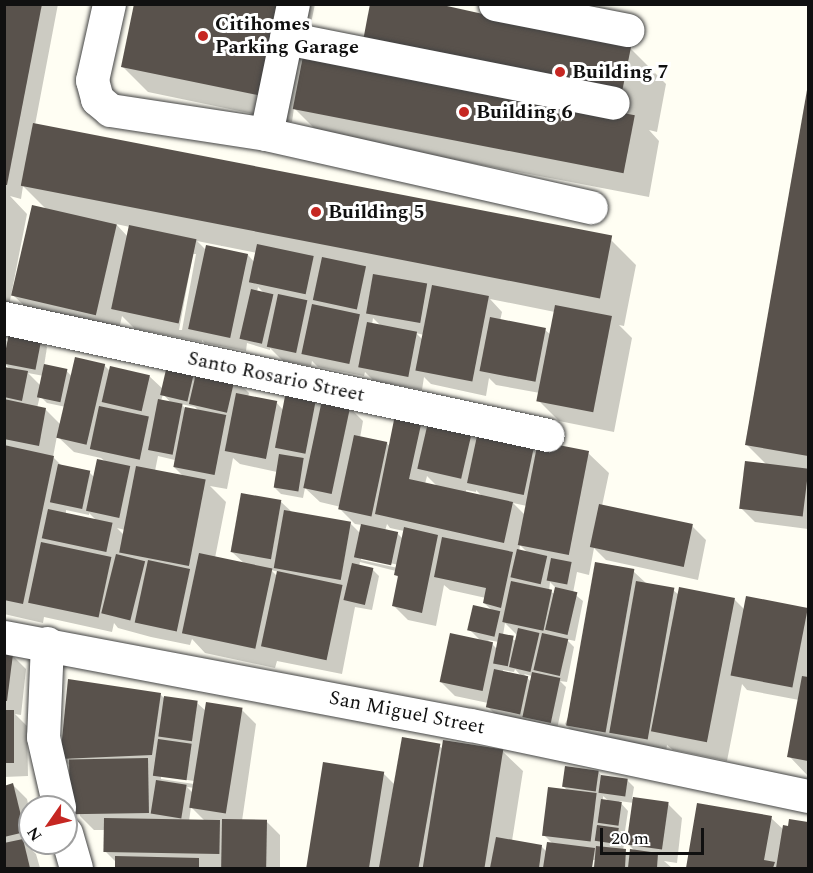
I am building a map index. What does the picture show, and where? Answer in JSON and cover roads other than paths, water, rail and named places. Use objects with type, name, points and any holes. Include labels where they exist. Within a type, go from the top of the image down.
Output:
[{"type":"street","points":[[109,4],[92,80],[97,99],[110,110],[266,134],[591,207]]},
{"type":"street","points":[[266,134],[293,4]]},
{"type":"street","points":[[495,4],[627,30]]},
{"type":"street","points":[[286,38],[613,103]]},
{"type":"street","name":"Santo Rosario Street","points":[[4,318],[548,435]]},
{"type":"street","name":"San Miguel Street","points":[[4,637],[471,724],[808,796]]},
{"type":"street","points":[[47,644],[43,737],[56,795]]},
{"type":"place","name":"Citihomes Parking Garage","points":[[203,36]]},
{"type":"place","name":"Building 7","points":[[560,72]]},
{"type":"place","name":"Building 6","points":[[464,112]]},
{"type":"place","name":"Building 5","points":[[316,212]]}]
